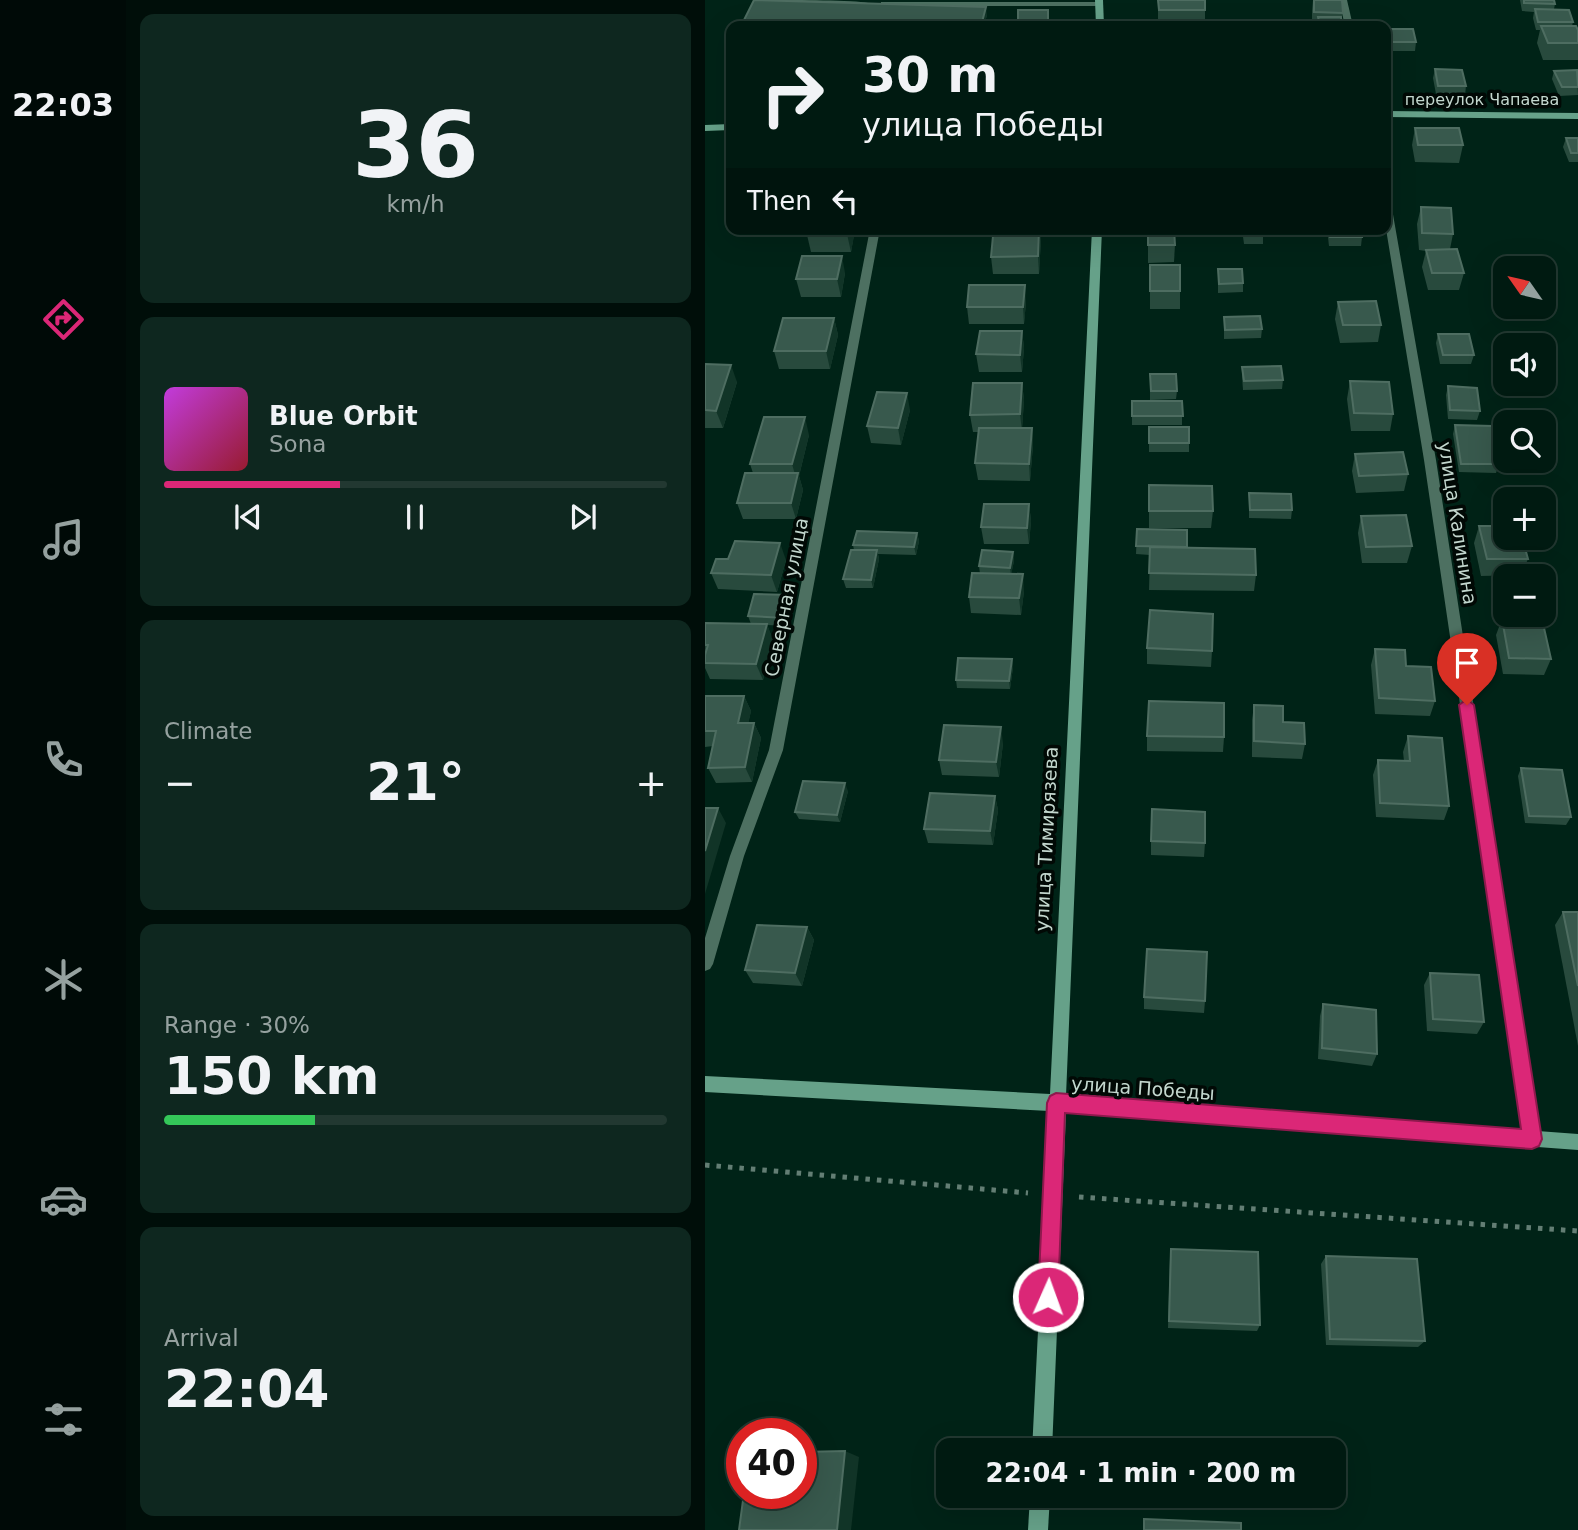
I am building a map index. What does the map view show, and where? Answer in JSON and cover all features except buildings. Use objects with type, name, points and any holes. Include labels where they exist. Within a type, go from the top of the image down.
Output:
[{"type":"street","points":[[778,0],[886,4],[1099,2],[1099,21]]},
{"type":"street","points":[[1343,0],[1348,21]]},
{"type":"street","name":"переулок Чапаева","points":[[1391,114],[1578,116]]},
{"type":"street","points":[[705,128],[726,127]]},
{"type":"street","name":"улица Калинина","points":[[1391,233],[1429,460],[1532,1139]]},
{"type":"street","name":"Северная улица","points":[[705,964],[737,856],[776,750],[874,235]]},
{"type":"street","name":"улица Тимирязева","points":[[1043,1438],[1097,235]]},
{"type":"street","name":"улица Победы","points":[[705,1084],[1056,1103],[1578,1142]]},
{"type":"street","points":[[1038,1530],[1039,1508]]},
{"type":"path","points":[[705,1165],[1053,1195],[1578,1230]]},
{"type":"route","points":[[1048,1297],[1056,1103],[1532,1139],[1467,705]]}]
